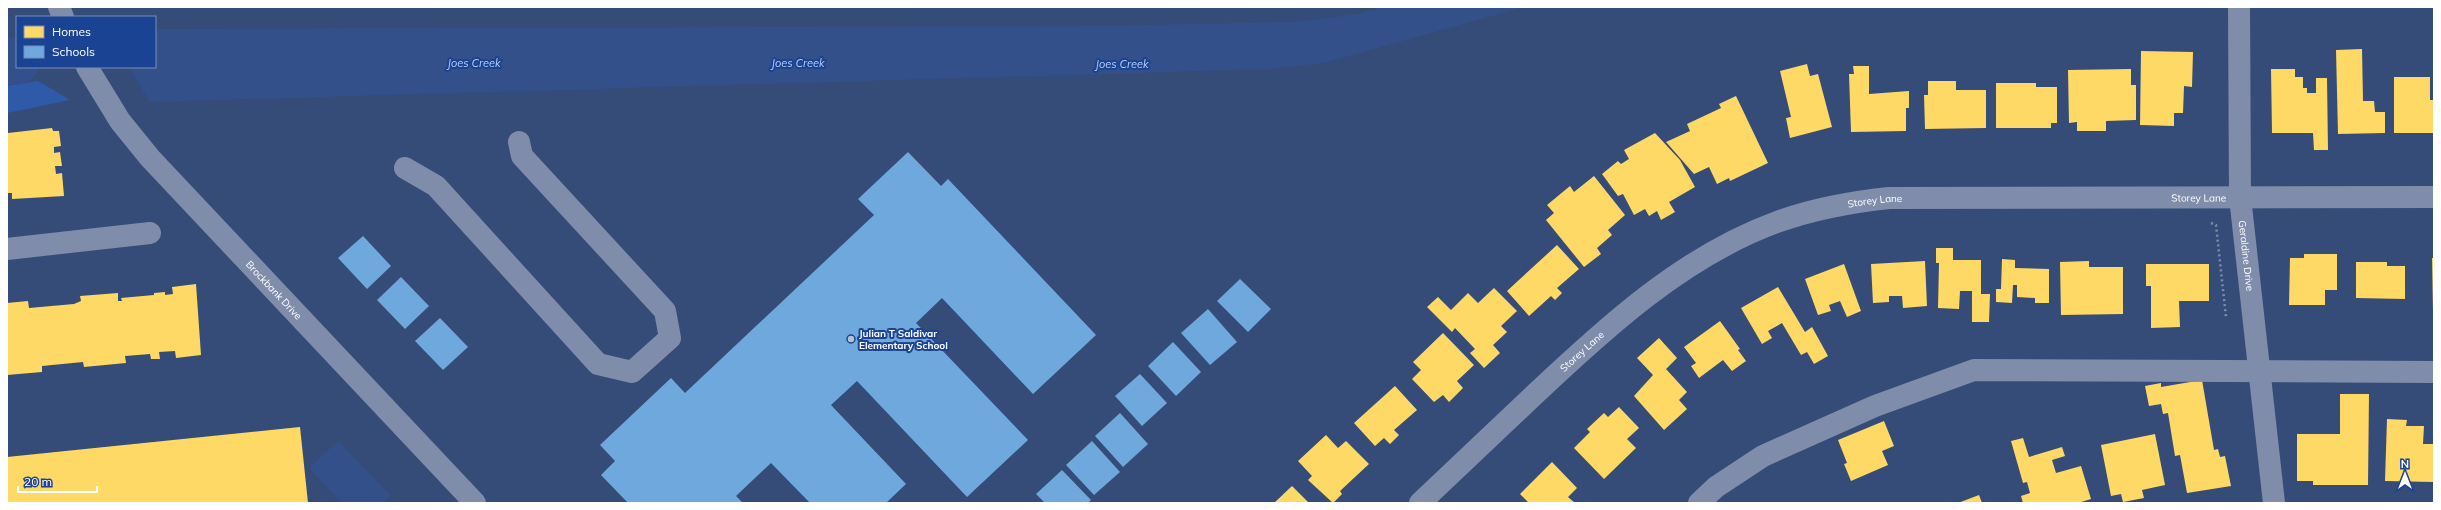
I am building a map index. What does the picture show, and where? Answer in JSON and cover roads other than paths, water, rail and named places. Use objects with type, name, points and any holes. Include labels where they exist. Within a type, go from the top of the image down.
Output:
[{"type":"street","name":"Geraldine Drive","points":[[2239,7],[2240,197],[2274,503]]},
{"type":"street","name":"Brockbank Drive","points":[[88,68],[120,122],[150,158],[475,503]]},
{"type":"street","points":[[405,168],[436,186],[598,364],[632,372],[670,338],[665,311],[522,156],[519,142]]},
{"type":"street","name":"Storey Lane","points":[[1420,503],[1566,366],[1624,315],[1685,270],[1733,241],[1777,222],[1848,202],[1889,198],[2434,197]]},
{"type":"street","points":[[7,249],[150,233]]},
{"type":"street","points":[[1699,503],[1716,487],[1763,456],[1875,406],[1974,370],[2434,372]]},
{"type":"water","points":[[1384,7],[1524,7],[1323,63],[1267,69],[150,102],[130,68],[156,68],[156,29],[1088,26],[1296,22],[1358,14]]},
{"type":"water","points":[[338,441],[391,496],[383,503],[342,503],[309,468]]},
{"type":"waterway","name":"Joes Creek","points":[[7,61],[16,61]]},
{"type":"place","name":"Julian T Saldivar Elementary School","points":[[851,339]]}]
